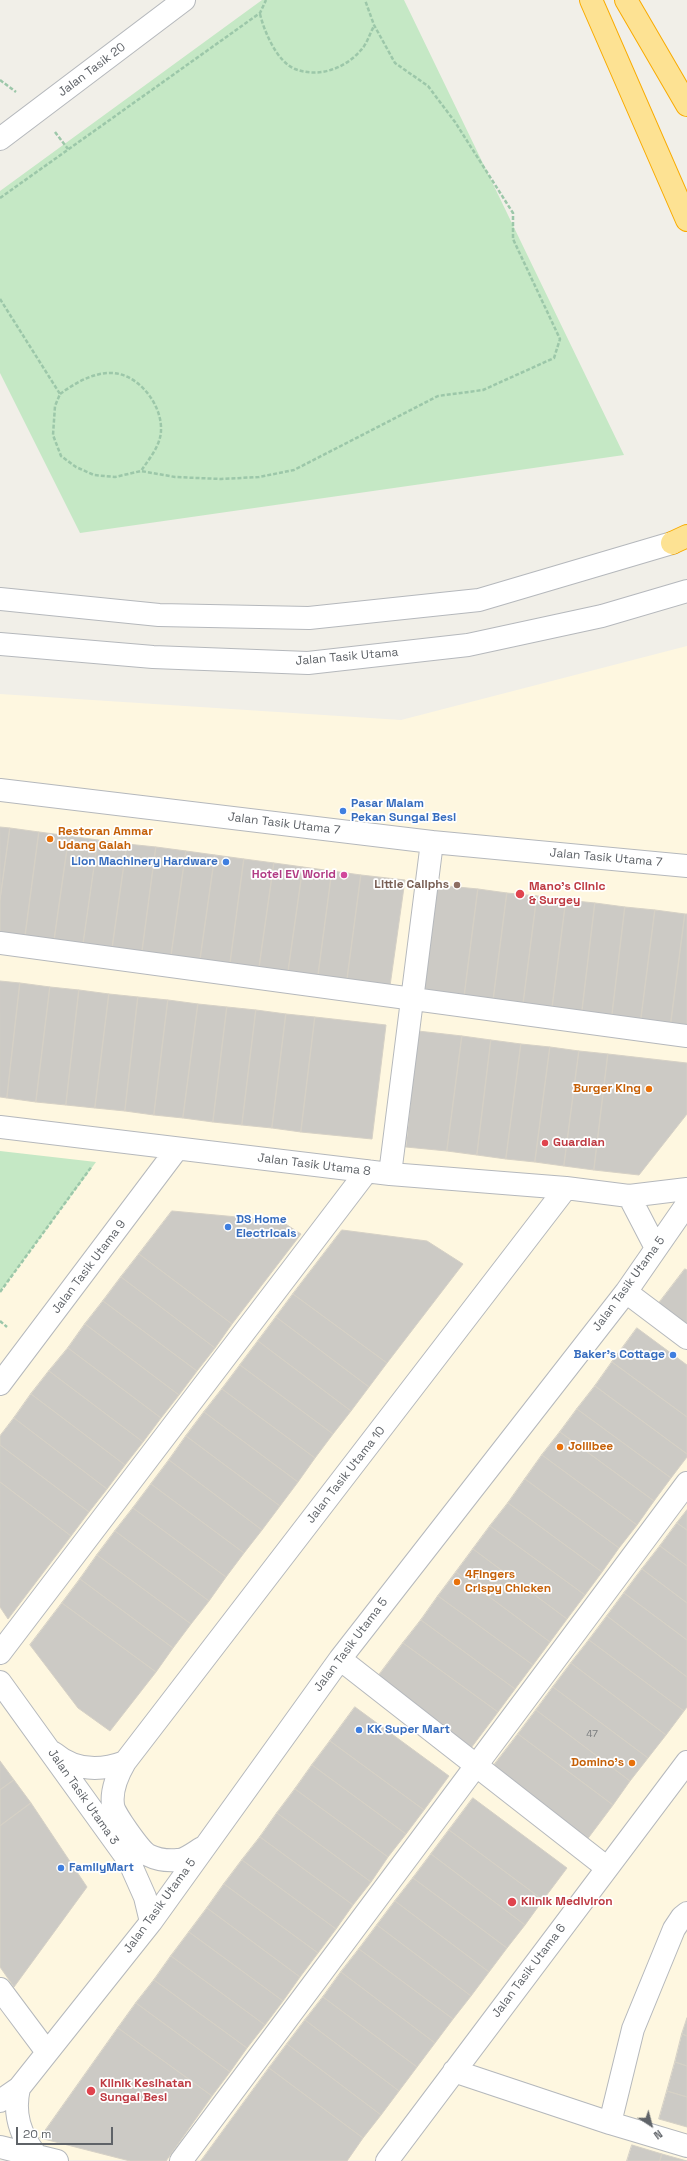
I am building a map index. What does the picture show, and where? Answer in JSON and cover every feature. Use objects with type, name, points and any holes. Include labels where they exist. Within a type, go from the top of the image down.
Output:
[{"type":"highway","points":[[591,0],[687,220]]},
{"type":"highway","points":[[626,0],[687,105]]},
{"type":"street","name":"Jalan Tasik 20","points":[[0,139],[184,0]]},
{"type":"street","points":[[0,599],[158,615],[309,618],[479,600],[680,540]]},
{"type":"street","name":"Jalan Tasik Utama","points":[[0,644],[153,657],[308,663],[468,644],[602,616],[687,591]]},
{"type":"street","name":"Jalan Tasik Utama 7","points":[[0,790],[432,842],[687,866]]},
{"type":"street","points":[[390,1174],[432,842]]},
{"type":"street","points":[[0,943],[412,997],[687,1036]]},
{"type":"street","name":"Jalan Tasik Utama 8","points":[[0,1128],[390,1174],[566,1188],[630,1196],[687,1189]]},
{"type":"street","name":"Jalan Tasik Utama 9","points":[[0,1384],[177,1149]]},
{"type":"street","points":[[0,1653],[367,1171]]},
{"type":"street","name":"Jalan Tasik Utama 10","points":[[202,1848],[179,1860],[160,1859],[147,1854],[116,1814],[113,1807],[113,1797],[119,1773],[125,1762],[566,1188]]},
{"type":"street","points":[[630,1196],[656,1248]]},
{"type":"street","name":"Jalan Tasik Utama 5","points":[[0,2100],[19,2088],[151,1922],[202,1848],[340,1659],[626,1292],[687,1204]]},
{"type":"street","points":[[626,1292],[687,1338]]},
{"type":"street","points":[[181,2161],[687,1483]]},
{"type":"street","points":[[340,1659],[606,1867]]},
{"type":"street","name":"Jalan Tasik Utama 3","points":[[0,1682],[49,1748],[128,1861],[145,1897],[151,1922]]},
{"type":"street","points":[[49,1748],[66,1761],[85,1768],[99,1769],[125,1762]]},
{"type":"street","name":"Jalan Tasik Utama 6","points":[[387,2161],[606,1867],[687,1762]]},
{"type":"street","points":[[610,2124],[633,2029],[674,1929],[682,1917],[687,1913]]},
{"type":"street","points":[[0,1988],[47,2052]]},
{"type":"street","points":[[454,2071],[610,2124],[687,2146]]},
{"type":"street","points":[[19,2088],[16,2110],[19,2126],[26,2142],[36,2155]]},
{"type":"street","points":[[0,2147],[57,2161]]},
{"type":"path","points":[[0,198],[260,13],[266,0]]},
{"type":"path","points":[[141,471],[155,451],[162,430],[158,412],[149,394],[129,377],[108,373],[87,377],[60,394],[55,406],[53,435],[61,456],[76,467],[94,475],[116,477],[141,471],[175,477],[221,479],[259,477],[294,470],[438,396],[483,390],[554,358],[560,339],[513,239],[513,213],[455,122],[428,86],[395,63],[374,25],[366,0]]},
{"type":"path","points":[[260,13],[263,29],[276,52],[294,69],[320,73],[345,65],[362,50],[374,25]]},
{"type":"path","points":[[0,299],[60,394]]},
{"type":"path","points":[[0,1292],[96,1162]]},
{"type":"shaded area","points":[[687,646],[687,2161],[0,2160],[0,694],[401,720]]},
{"type":"green space","points":[[262,0],[404,0],[624,455],[80,533],[0,373],[0,191]]},
{"type":"green space","points":[[0,1151],[96,1162],[0,1292]]},
{"type":"building","points":[[0,827],[10,828],[0,900]]},
{"type":"building","points":[[10,828],[39,832],[24,945],[0,942],[0,900]]},
{"type":"building","points":[[39,832],[69,836],[53,949],[24,945]]},
{"type":"building","points":[[69,836],[98,840],[82,952],[53,949]]},
{"type":"building","points":[[98,840],[127,844],[111,957],[82,952]]},
{"type":"building","points":[[127,844],[156,847],[141,960],[111,957]]},
{"type":"building","points":[[156,847],[186,851],[170,964],[141,960]]},
{"type":"building","points":[[186,851],[215,855],[199,968],[170,964]]},
{"type":"building","points":[[215,855],[244,859],[229,972],[199,968]]},
{"type":"building","points":[[244,859],[274,863],[258,976],[229,972]]},
{"type":"building","points":[[274,863],[303,867],[287,980],[258,976]]},
{"type":"building","points":[[303,867],[332,871],[317,984],[287,980]]},
{"type":"building","points":[[332,871],[361,875],[346,988],[317,984]]},
{"type":"building","points":[[361,875],[405,880],[389,993],[346,988]]},
{"type":"building","points":[[437,885],[478,889],[463,1006],[422,1002]]},
{"type":"building","points":[[478,889],[507,893],[492,1010],[463,1006]]},
{"type":"building","points":[[507,893],[537,896],[522,1013],[492,1010]]},
{"type":"building","points":[[537,896],[566,900],[551,1017],[522,1013]]},
{"type":"building","points":[[566,900],[595,903],[581,1020],[551,1017]]},
{"type":"building","points":[[595,903],[625,907],[611,1024],[581,1020]]},
{"type":"building","points":[[625,907],[655,910],[640,1027],[611,1024]]},
{"type":"building","points":[[655,910],[685,914],[670,1030],[640,1027]]},
{"type":"building","points":[[685,914],[687,914],[687,1033],[670,1030]]},
{"type":"building","points":[[0,981],[20,983],[7,1098],[0,1097]]},
{"type":"building","points":[[20,983],[50,987],[36,1102],[7,1098]]},
{"type":"building","points":[[50,987],[79,990],[66,1105],[36,1102]]},
{"type":"building","points":[[79,990],[109,994],[95,1108],[66,1105]]},
{"type":"building","points":[[109,994],[138,997],[125,1111],[95,1108]]},
{"type":"building","points":[[138,997],[168,1000],[154,1115],[125,1111]]},
{"type":"building","points":[[168,1000],[198,1004],[183,1118],[154,1115]]},
{"type":"building","points":[[198,1004],[227,1007],[213,1122],[183,1118]]},
{"type":"building","points":[[227,1007],[256,1010],[242,1125],[213,1122]]},
{"type":"building","points":[[256,1010],[286,1014],[272,1128],[242,1125]]},
{"type":"building","points":[[286,1014],[315,1017],[301,1132],[272,1128]]},
{"type":"building","points":[[315,1017],[386,1025],[372,1139],[301,1132]]},
{"type":"building","points":[[418,1031],[462,1036],[447,1151],[406,1147]]},
{"type":"building","points":[[462,1036],[491,1040],[477,1155],[447,1151]]},
{"type":"building","points":[[491,1040],[521,1044],[506,1159],[477,1155]]},
{"type":"building","points":[[521,1044],[550,1047],[535,1162],[506,1159]]},
{"type":"building","points":[[550,1047],[579,1051],[564,1166],[535,1162]]},
{"type":"building","points":[[579,1051],[608,1054],[594,1170],[564,1166]]},
{"type":"building","points":[[608,1054],[687,1063],[687,1114],[639,1175],[594,1170]]},
{"type":"building","points":[[172,1211],[281,1221],[301,1234],[232,1324],[139,1254]]},
{"type":"building","points":[[342,1230],[427,1241],[463,1264],[387,1363],[293,1294]]},
{"type":"building","points":[[139,1254],[232,1324],[215,1348],[121,1277]]},
{"type":"building","points":[[685,1269],[687,1270],[687,1324],[659,1303]]},
{"type":"building","points":[[121,1277],[215,1348],[197,1371],[103,1301]]},
{"type":"building","points":[[293,1294],[387,1363],[369,1387],[276,1317]]},
{"type":"building","points":[[103,1301],[197,1371],[179,1395],[85,1324]]},
{"type":"building","points":[[276,1317],[369,1387],[351,1411],[258,1341]]},
{"type":"building","points":[[85,1324],[179,1395],[161,1418],[68,1348]]},
{"type":"building","points":[[637,1328],[687,1365],[687,1417],[612,1362]]},
{"type":"building","points":[[258,1341],[351,1411],[333,1434],[240,1365]]},
{"type":"building","points":[[68,1348],[161,1418],[143,1442],[49,1371]]},
{"type":"building","points":[[612,1362],[687,1417],[687,1454],[595,1386]]},
{"type":"building","points":[[240,1365],[333,1434],[315,1458],[222,1389]]},
{"type":"building","points":[[49,1371],[143,1442],[125,1465],[31,1394]]},
{"type":"building","points":[[595,1386],[687,1454],[687,1457],[671,1478],[577,1409]]},
{"type":"building","points":[[222,1389],[315,1458],[298,1482],[204,1412]]},
{"type":"building","points":[[31,1394],[125,1465],[107,1489],[14,1418]]},
{"type":"building","points":[[577,1409],[671,1478],[654,1501],[560,1432]]},
{"type":"building","points":[[204,1412],[298,1482],[280,1506],[186,1436]]},
{"type":"building","points":[[14,1418],[107,1489],[89,1512],[0,1445],[0,1436]]},
{"type":"building","points":[[560,1432],[654,1501],[637,1525],[542,1455]]},
{"type":"building","points":[[186,1436],[280,1506],[262,1530],[169,1460]]},
{"type":"building","points":[[0,1445],[89,1512],[71,1536],[0,1482]]},
{"type":"building","points":[[542,1455],[637,1525],[619,1548],[525,1479]]},
{"type":"building","points":[[169,1460],[262,1530],[244,1553],[151,1484]]},
{"type":"building","points":[[525,1479],[619,1548],[602,1572],[508,1503]]},
{"type":"building","points":[[0,1482],[71,1536],[8,1619],[0,1607]]},
{"type":"building","points":[[151,1484],[244,1553],[226,1577],[133,1508]]},
{"type":"building","points":[[508,1503],[602,1572],[585,1595],[490,1526]]},
{"type":"building","points":[[133,1508],[226,1577],[209,1601],[115,1531]]},
{"type":"building","points":[[687,1510],[687,1530],[677,1523]]},
{"type":"building","points":[[677,1523],[687,1530],[687,1566],[660,1546]]},
{"type":"building","points":[[490,1526],[585,1595],[567,1619],[473,1549]]},
{"type":"building","points":[[115,1531],[209,1601],[191,1624],[97,1555]]},
{"type":"building","points":[[660,1546],[687,1566],[687,1603],[642,1569]]},
{"type":"building","points":[[473,1549],[567,1619],[550,1642],[456,1572]]},
{"type":"building","points":[[97,1555],[191,1624],[173,1648],[80,1579]]},
{"type":"building","points":[[642,1569],[687,1603],[687,1640],[624,1593]]},
{"type":"building","points":[[456,1572],[550,1642],[533,1665],[438,1596]]},
{"type":"building","points":[[80,1579],[173,1648],[156,1672],[62,1603]]},
{"type":"building","points":[[624,1593],[687,1640],[687,1677],[607,1616]]},
{"type":"building","points":[[438,1596],[533,1665],[515,1689],[421,1620]]},
{"type":"building","points":[[62,1603],[156,1672],[110,1731],[78,1708],[30,1645]]},
{"type":"building","points":[[607,1616],[687,1677],[687,1707],[684,1711],[589,1640]]},
{"type":"building","points":[[421,1620],[515,1689],[498,1712],[403,1643]]},
{"type":"building","points":[[589,1640],[684,1711],[666,1735],[571,1663]]},
{"type":"building","points":[[403,1643],[498,1712],[471,1748],[376,1679]]},
{"type":"building","points":[[571,1663],[666,1735],[648,1758],[553,1687]]},
{"type":"building","points":[[553,1687],[648,1758],[630,1781],[536,1710]]},
{"type":"building","points":[[355,1707],[449,1776],[424,1810],[330,1741]]},
{"type":"building","points":[[536,1710],[630,1781],[613,1805],[518,1734]]},
{"type":"building","points":[[518,1734],[613,1805],[586,1841],[491,1769]]},
{"type":"building","points":[[330,1741],[424,1810],[406,1834],[312,1765]]},
{"type":"building","points":[[0,1761],[14,1780],[0,1790]]},
{"type":"building","points":[[312,1765],[406,1834],[388,1857],[295,1789]]},
{"type":"building","points":[[14,1780],[31,1803],[0,1826],[0,1790]]},
{"type":"building","points":[[295,1789],[388,1857],[371,1882],[277,1813]]},
{"type":"building","points":[[473,1798],[567,1868],[543,1900],[449,1830]]},
{"type":"building","points":[[31,1803],[87,1887],[14,1987],[0,1967],[0,1826]]},
{"type":"building","points":[[277,1813],[371,1882],[353,1905],[260,1837]]},
{"type":"building","points":[[449,1830],[543,1900],[525,1925],[431,1854]]},
{"type":"building","points":[[260,1837],[353,1905],[336,1929],[242,1860]]},
{"type":"building","points":[[431,1854],[525,1925],[507,1948],[413,1878]]},
{"type":"building","points":[[242,1860],[336,1929],[318,1953],[224,1884]]},
{"type":"building","points":[[413,1878],[507,1948],[489,1972],[395,1901]]},
{"type":"building","points":[[224,1884],[318,1953],[300,1977],[207,1908]]},
{"type":"building","points":[[395,1901],[489,1972],[471,1996],[377,1925]]},
{"type":"building","points":[[207,1908],[300,1977],[283,2001],[189,1932]]},
{"type":"building","points":[[377,1925],[471,1996],[453,2019],[359,1949]]},
{"type":"building","points":[[189,1932],[283,2001],[265,2025],[171,1956]]},
{"type":"building","points":[[359,1949],[453,2019],[435,2043],[341,1972]]},
{"type":"building","points":[[171,1956],[265,2025],[247,2048],[154,1980]]},
{"type":"building","points":[[341,1972],[435,2043],[417,2067],[323,1997]]},
{"type":"building","points":[[154,1980],[247,2048],[230,2072],[136,2003]]},
{"type":"building","points":[[323,1997],[417,2067],[399,2091],[305,2020]]},
{"type":"building","points":[[136,2003],[230,2072],[212,2096],[118,2028]]},
{"type":"building","points":[[687,2018],[687,2036],[682,2034]]},
{"type":"building","points":[[305,2020],[399,2091],[381,2115],[287,2044]]},
{"type":"building","points":[[118,2028],[212,2096],[166,2161],[130,2161],[40,2138]]},
{"type":"building","points":[[682,2034],[687,2036],[687,2066],[675,2062]]},
{"type":"building","points":[[287,2044],[381,2115],[363,2138],[269,2068]]},
{"type":"building","points":[[675,2062],[687,2066],[687,2097],[667,2091]]},
{"type":"building","points":[[269,2068],[363,2138],[347,2161],[201,2161]]},
{"type":"building","points":[[667,2091],[687,2097],[687,2127],[659,2119]]},
{"type":"building","points":[[632,2145],[662,2154],[660,2161],[627,2161]]},
{"type":"building","points":[[662,2154],[687,2161],[660,2161]]},
{"type":"place","name":"Pasar Malam Pekan Sungai Besi","points":[[343,811]]},
{"type":"place","name":"Restoran Ammar Udang Galah","points":[[50,839]]},
{"type":"place","name":"Lion Machinery Hardware","points":[[226,862]]},
{"type":"place","name":"Hotel EV World","points":[[344,875]]},
{"type":"place","name":"Little Caliphs","points":[[457,885]]},
{"type":"place","name":"Mano's Clinic & Surgey","points":[[520,894]]},
{"type":"place","name":"Burger King","points":[[649,1089]]},
{"type":"place","name":"Guardian","points":[[545,1143]]},
{"type":"place","name":"DS Home Electricals","points":[[228,1227]]},
{"type":"place","name":"Baker's Cottage","points":[[673,1355]]},
{"type":"place","name":"Jollibee","points":[[560,1447]]},
{"type":"place","name":"4Fingers Crispy Chicken","points":[[457,1582]]},
{"type":"place","name":"KK Super Mart","points":[[359,1730]]},
{"type":"place","name":"Domino's","points":[[632,1763]]},
{"type":"place","name":"FamilyMart","points":[[61,1868]]},
{"type":"place","name":"Klinik Mediviron","points":[[512,1902]]},
{"type":"place","name":"Klinik Kesihatan Sungai Besi","points":[[91,2091]]}]
